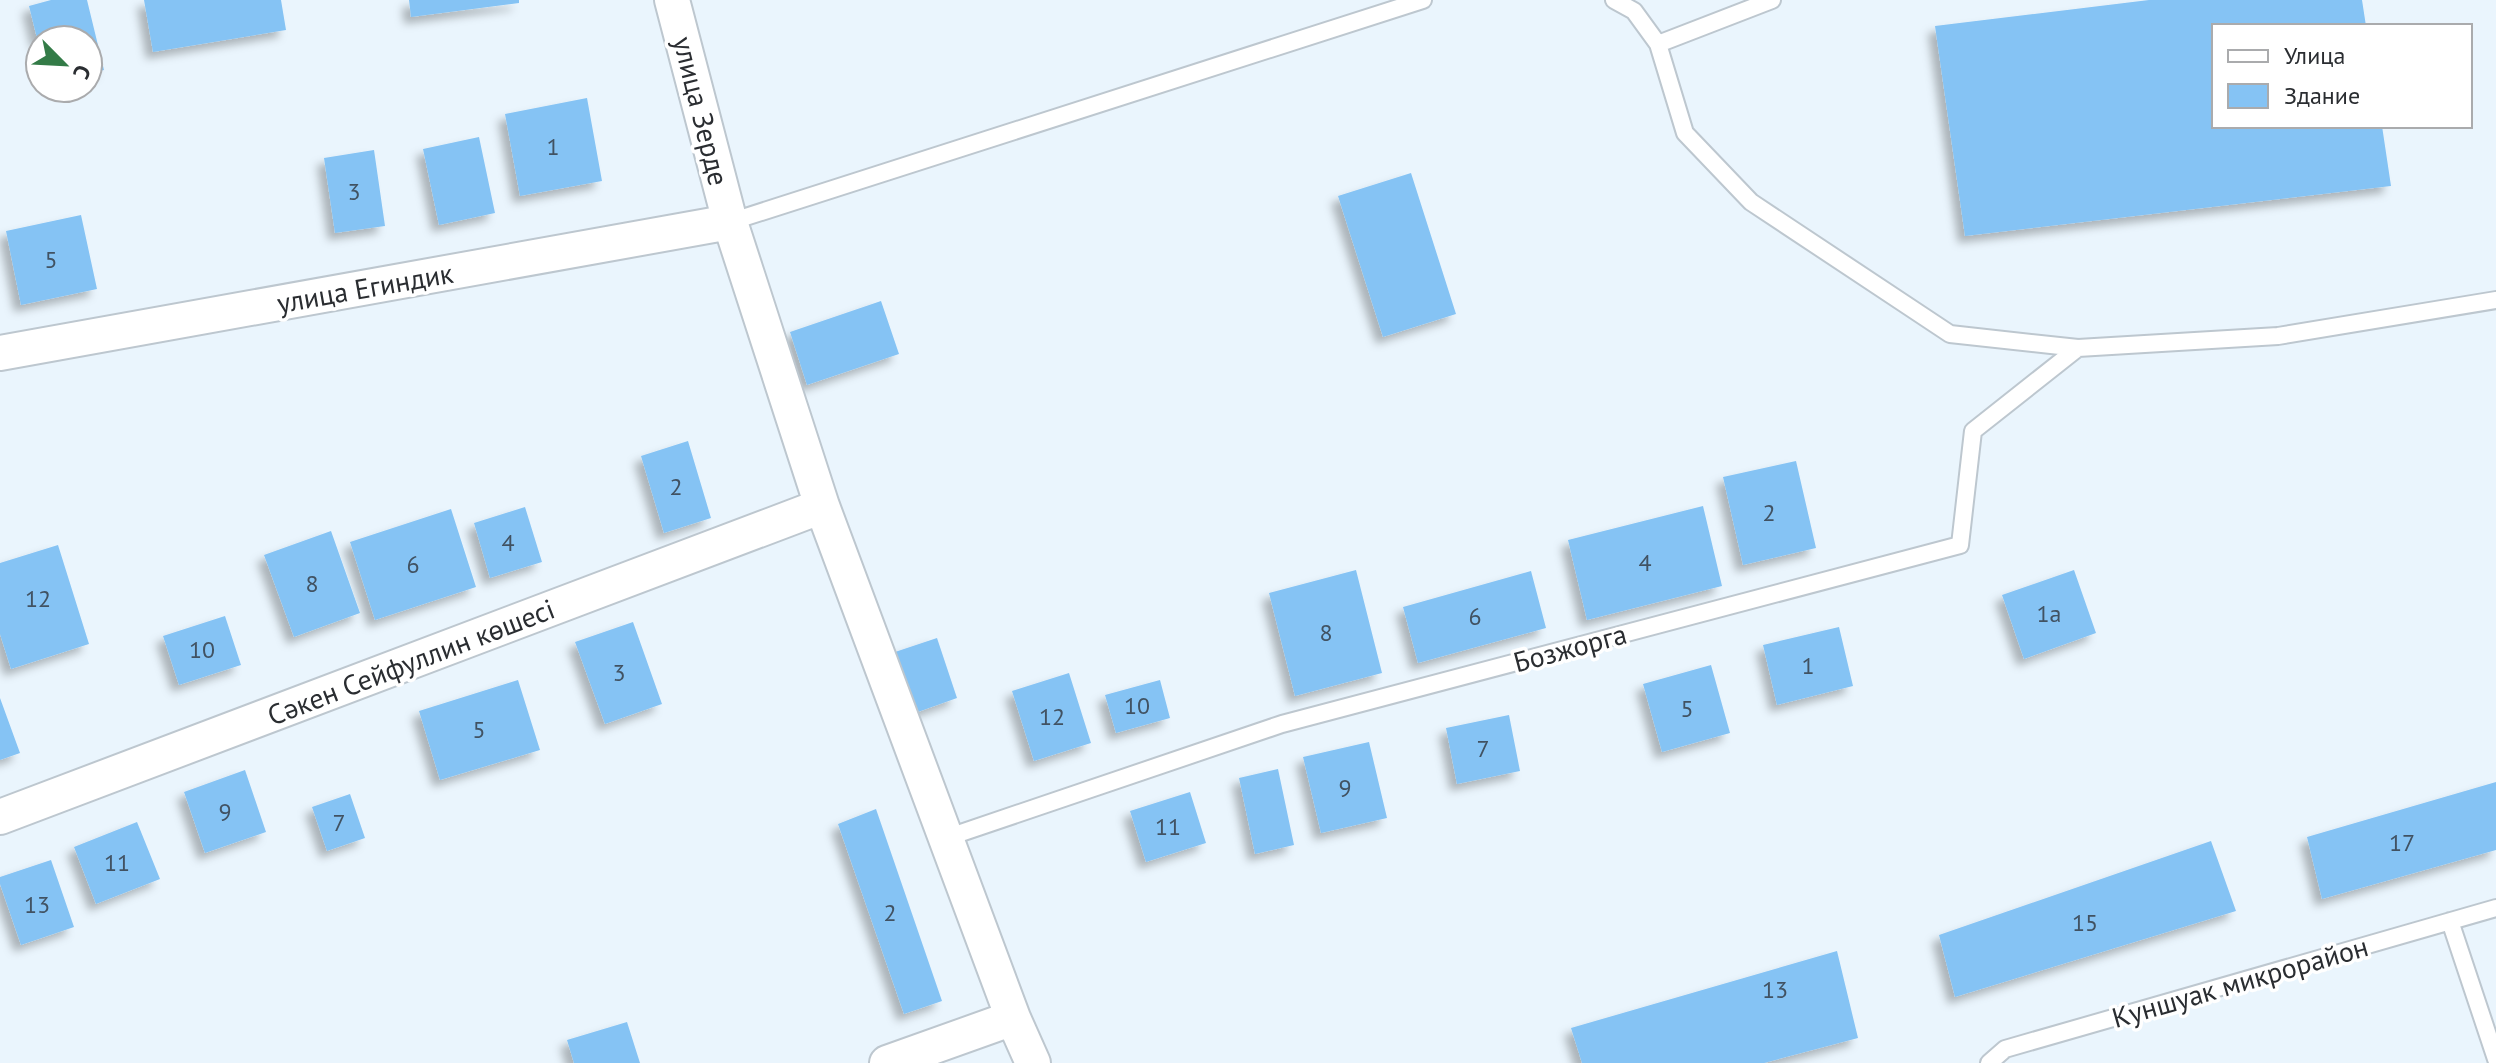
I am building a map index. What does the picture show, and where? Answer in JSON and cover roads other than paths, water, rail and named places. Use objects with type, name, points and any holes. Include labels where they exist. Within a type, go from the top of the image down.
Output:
[{"type":"street","name":"улица Зерде","points":[[672,0],[730,222],[822,506],[1013,1018],[1033,1063]]},
{"type":"street","name":"улица Егиндик","points":[[0,353],[730,222]]},
{"type":"street","name":"Сәкен Сейфуллин көшесі","points":[[0,817],[822,506]]},
{"type":"street","points":[[887,1063],[1013,1018]]},
{"type":"lane","points":[[730,222],[1423,0]]},
{"type":"lane","points":[[1614,0],[1634,11],[1658,44],[1685,133],[1751,202],[1950,334],[2078,348],[2278,336],[2496,300]]},
{"type":"lane","points":[[1658,44],[1772,0]]},
{"type":"lane","name":"Бозжорга","points":[[946,838],[1282,724],[1960,545],[1973,431],[2078,348]]},
{"type":"lane","name":"Куншуак микрорайон","points":[[1989,1063],[2005,1049],[2496,908]]},
{"type":"lane","points":[[2450,921],[2496,1059]]}]
